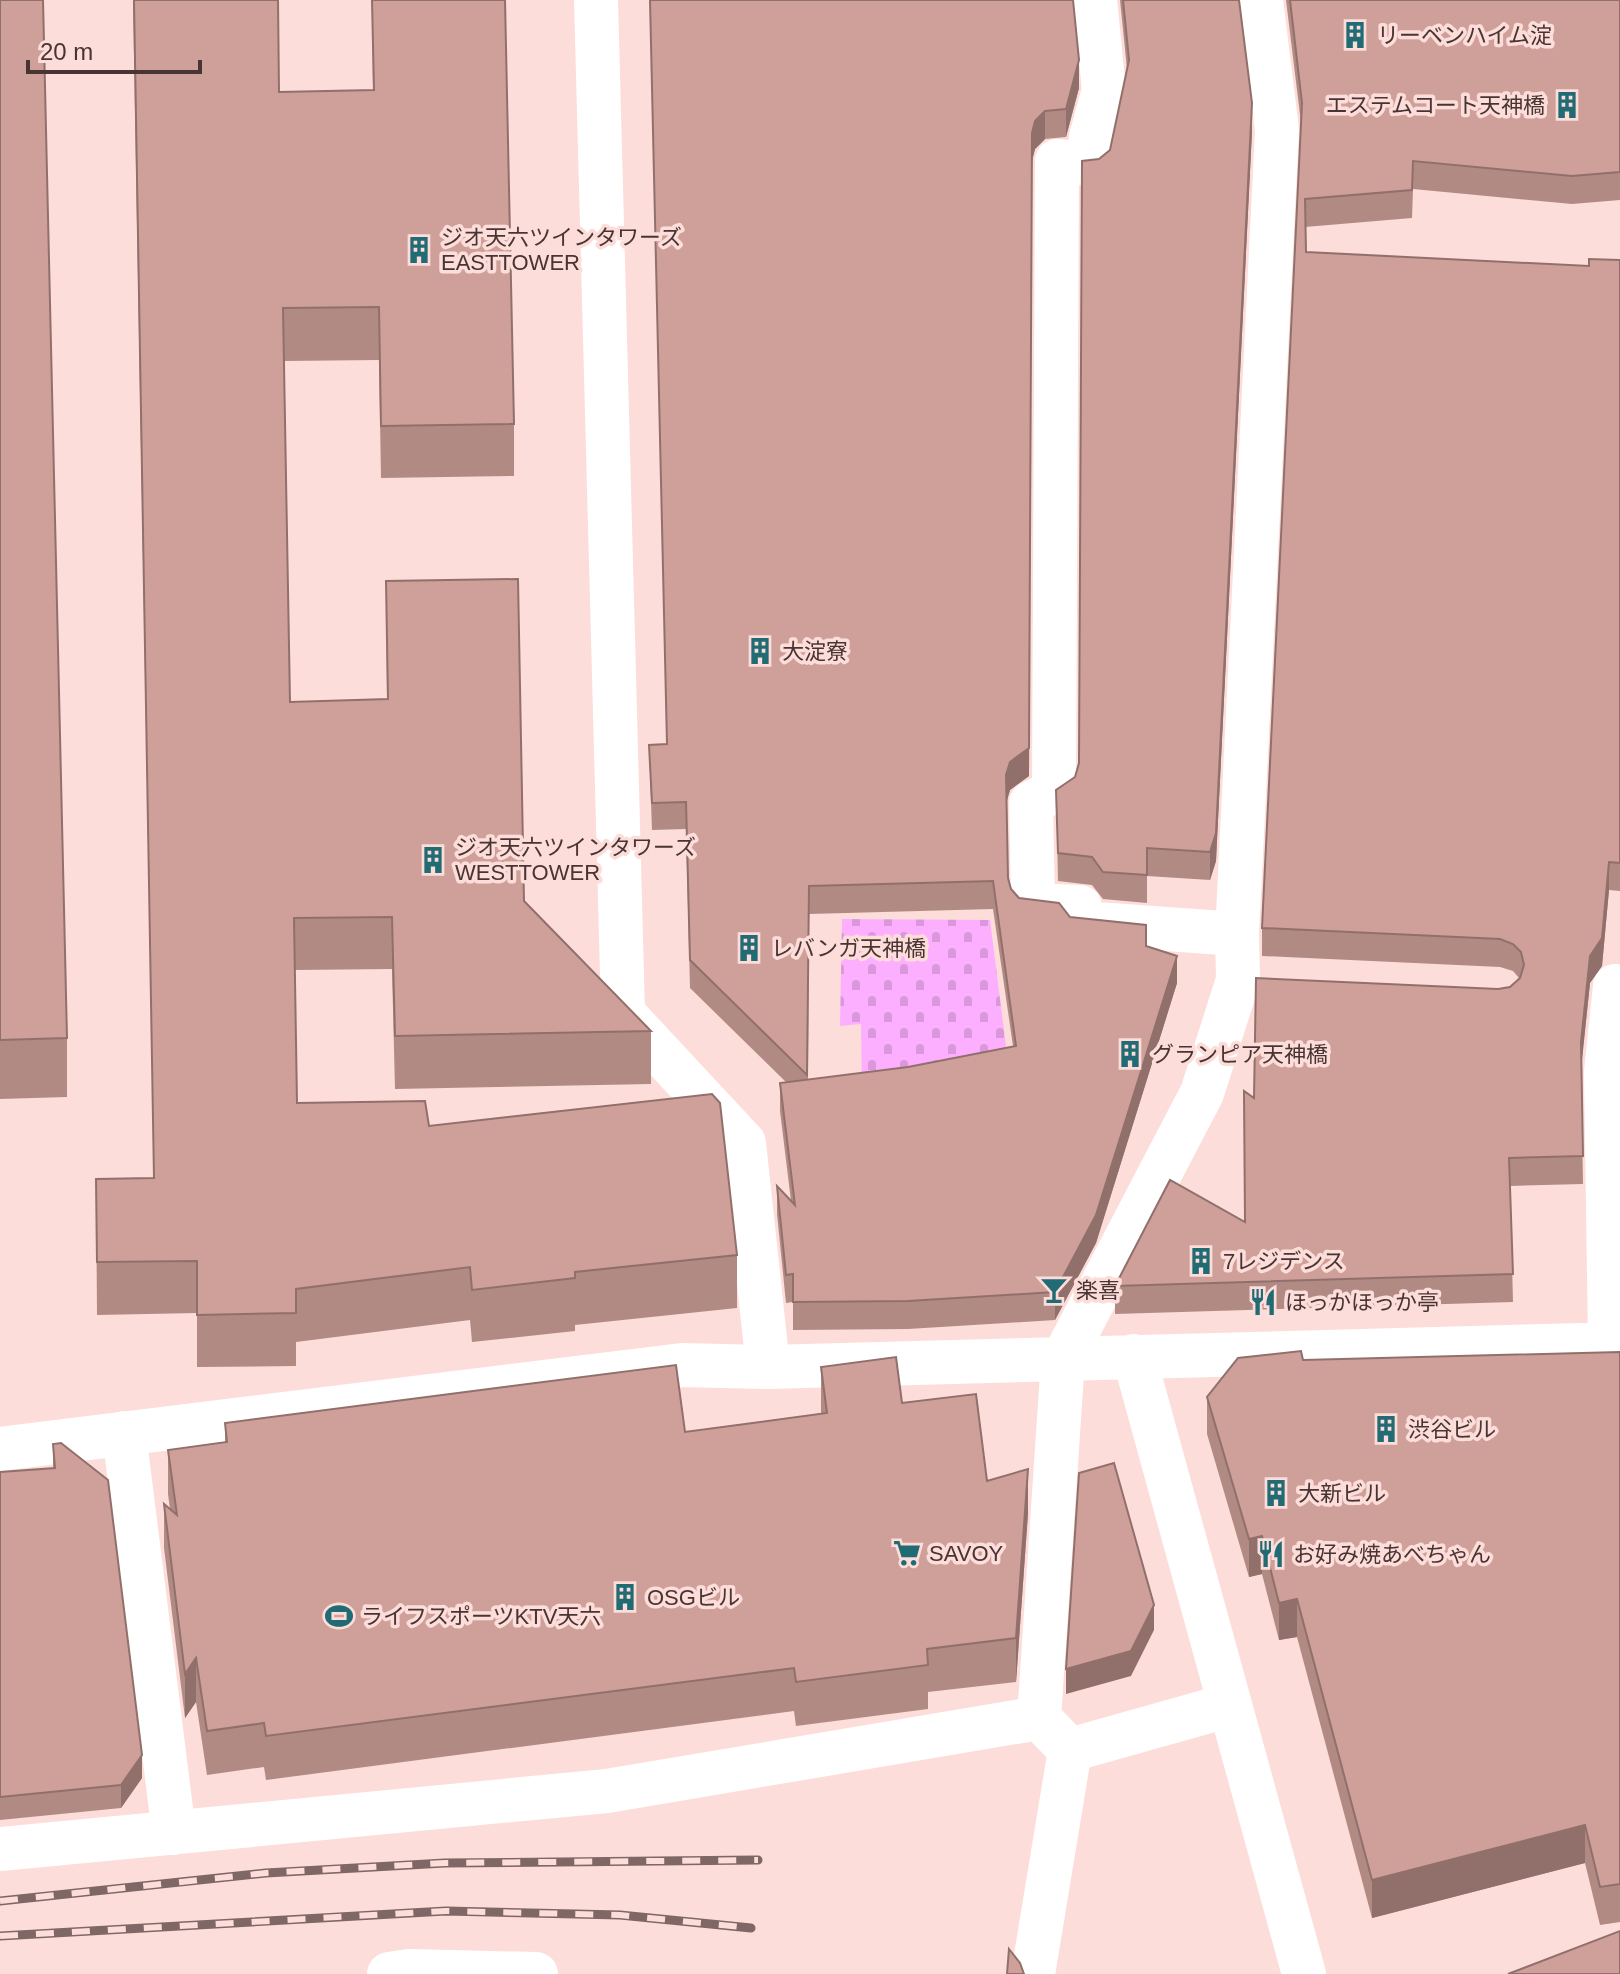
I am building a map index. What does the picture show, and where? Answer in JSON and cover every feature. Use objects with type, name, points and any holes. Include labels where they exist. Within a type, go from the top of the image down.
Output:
[{"type":"street","points":[[596,0],[623,1013],[744,1143],[768,1367]]},
{"type":"street","points":[[1095,0],[1104,90],[1091,137],[1089,164],[1057,161],[1054,791],[1031,803],[1033,905],[1080,907],[1082,923],[1237,934]]},
{"type":"street","points":[[1070,1750],[1039,1718],[1063,1359],[1202,1093],[1238,980],[1237,934],[1277,130],[1261,0]]},
{"type":"street","points":[[1238,980],[1284,982]]},
{"type":"street","points":[[0,1449],[682,1365],[768,1367],[1615,1344],[1606,1072],[1615,986]]},
{"type":"street","points":[[1134,1356],[1304,1974]]},
{"type":"street","points":[[124,1433],[174,1833]]},
{"type":"street","points":[[1070,1750],[1230,1705]]},
{"type":"street","points":[[0,1849],[607,1791],[1039,1718]]},
{"type":"street","points":[[1033,1974],[1070,1750]]},
{"type":"street","points":[[403,1973],[536,1974]]},
{"type":"green space","points":[[842,919],[990,920],[1009,1070],[862,1094],[861,1024],[840,1026]]},
{"type":"building","points":[[0,0],[43,0],[67,1038],[0,1040]]},
{"type":"building","points":[[134,0],[278,0],[279,92],[374,90],[372,0],[505,0],[514,424],[381,426],[379,307],[283,308],[290,702],[388,699],[386,581],[518,579],[524,901],[651,1031],[395,1036],[392,917],[294,918],[297,1103],[425,1101],[429,1126],[712,1094],[720,1103],[737,1255],[575,1272],[575,1278],[472,1290],[470,1267],[296,1289],[296,1313],[197,1315],[197,1261],[97,1262],[96,1179],[154,1178]]},
{"type":"building","points":[[650,0],[1073,0],[1079,60],[1066,109],[1045,111],[1035,121],[1032,133],[1029,748],[1010,762],[1006,775],[1008,878],[1011,889],[1019,898],[1059,903],[1070,917],[1146,925],[1146,946],[1177,956],[1096,1215],[1055,1292],[908,1301],[793,1302],[793,1274],[786,1275],[777,1186],[795,1205],[780,1083],[908,1067],[1016,1046],[993,881],[809,886],[807,1075],[690,960],[686,802],[652,803],[649,745],[667,744]]},
{"type":"building","points":[[1123,0],[1239,0],[1252,103],[1216,833],[1210,852],[1147,848],[1147,875],[1103,872],[1092,857],[1058,853],[1056,790],[1075,777],[1079,763],[1082,161],[1099,159],[1110,150],[1129,60]]},
{"type":"building","points":[[1290,0],[1620,0],[1620,172],[1572,176],[1413,161],[1412,190],[1305,199],[1306,252],[1589,266],[1589,259],[1620,260],[1620,863],[1609,862],[1602,938],[1590,956],[1581,1042],[1583,1156],[1509,1158],[1513,1274],[1115,1286],[1170,1180],[1245,1222],[1244,1091],[1254,1098],[1256,978],[1498,989],[1510,987],[1520,978],[1524,965],[1521,952],[1513,944],[1500,939],[1262,928],[1302,103]]},
{"type":"building","points":[[1301,1351],[1303,1360],[1620,1352],[1620,1884],[1600,1887],[1585,1825],[1372,1880],[1297,1599],[1279,1603],[1262,1536],[1249,1539],[1207,1397],[1238,1358]]},
{"type":"building","name":"OSGビル","points":[[896,1357],[902,1403],[976,1394],[987,1481],[1028,1469],[1016,1638],[927,1649],[928,1665],[796,1682],[794,1668],[266,1736],[264,1723],[207,1731],[196,1658],[185,1674],[164,1504],[177,1515],[168,1450],[227,1442],[225,1423],[676,1365],[685,1432],[827,1413],[821,1367]]},
{"type":"building","points":[[61,1443],[108,1480],[142,1755],[121,1785],[0,1797],[0,1472],[55,1468],[53,1444]]},
{"type":"building","points":[[1114,1463],[1154,1605],[1131,1651],[1066,1669],[1079,1473]]},
{"type":"building","points":[[1620,1931],[1620,1974],[1508,1974]]},
{"type":"building","points":[[1009,1949],[1020,1963],[1024,1974],[1007,1974]]},
{"type":"railway","points":[[0,1901],[266,1873],[445,1863],[758,1860]]},
{"type":"railway","points":[[0,1936],[446,1911],[620,1915],[751,1928]]},
{"type":"place","name":"リーベンハイム淀","points":[[1355,35]]},
{"type":"place","name":"エステムコート天神橋","points":[[1567,105]]},
{"type":"place","name":"ジオ天六ツインタワーズ EASTTOWER","points":[[419,250]]},
{"type":"place","name":"大淀寮","points":[[760,651]]},
{"type":"place","name":"ジオ天六ツインタワーズ WESTTOWER","points":[[433,860]]},
{"type":"place","name":"レバンガ天神橋","points":[[749,948]]},
{"type":"place","name":"グランピア天神橋","points":[[1130,1054]]},
{"type":"place","name":"7レジデンス","points":[[1201,1261]]},
{"type":"place","name":"楽喜","points":[[1054,1290]]},
{"type":"place","name":"ほっかほっか亭","points":[[1263,1302]]},
{"type":"place","name":"渋谷ビル","points":[[1386,1429]]},
{"type":"place","name":"大新ビル","points":[[1276,1493]]},
{"type":"place","name":"SAVOY","points":[[907,1553]]},
{"type":"place","name":"お好み焼あべちゃん","points":[[1271,1554]]},
{"type":"place","name":"OSGビル","points":[[625,1597]]},
{"type":"place","name":"ライフスポーツKTV天六","points":[[339,1616]]}]
